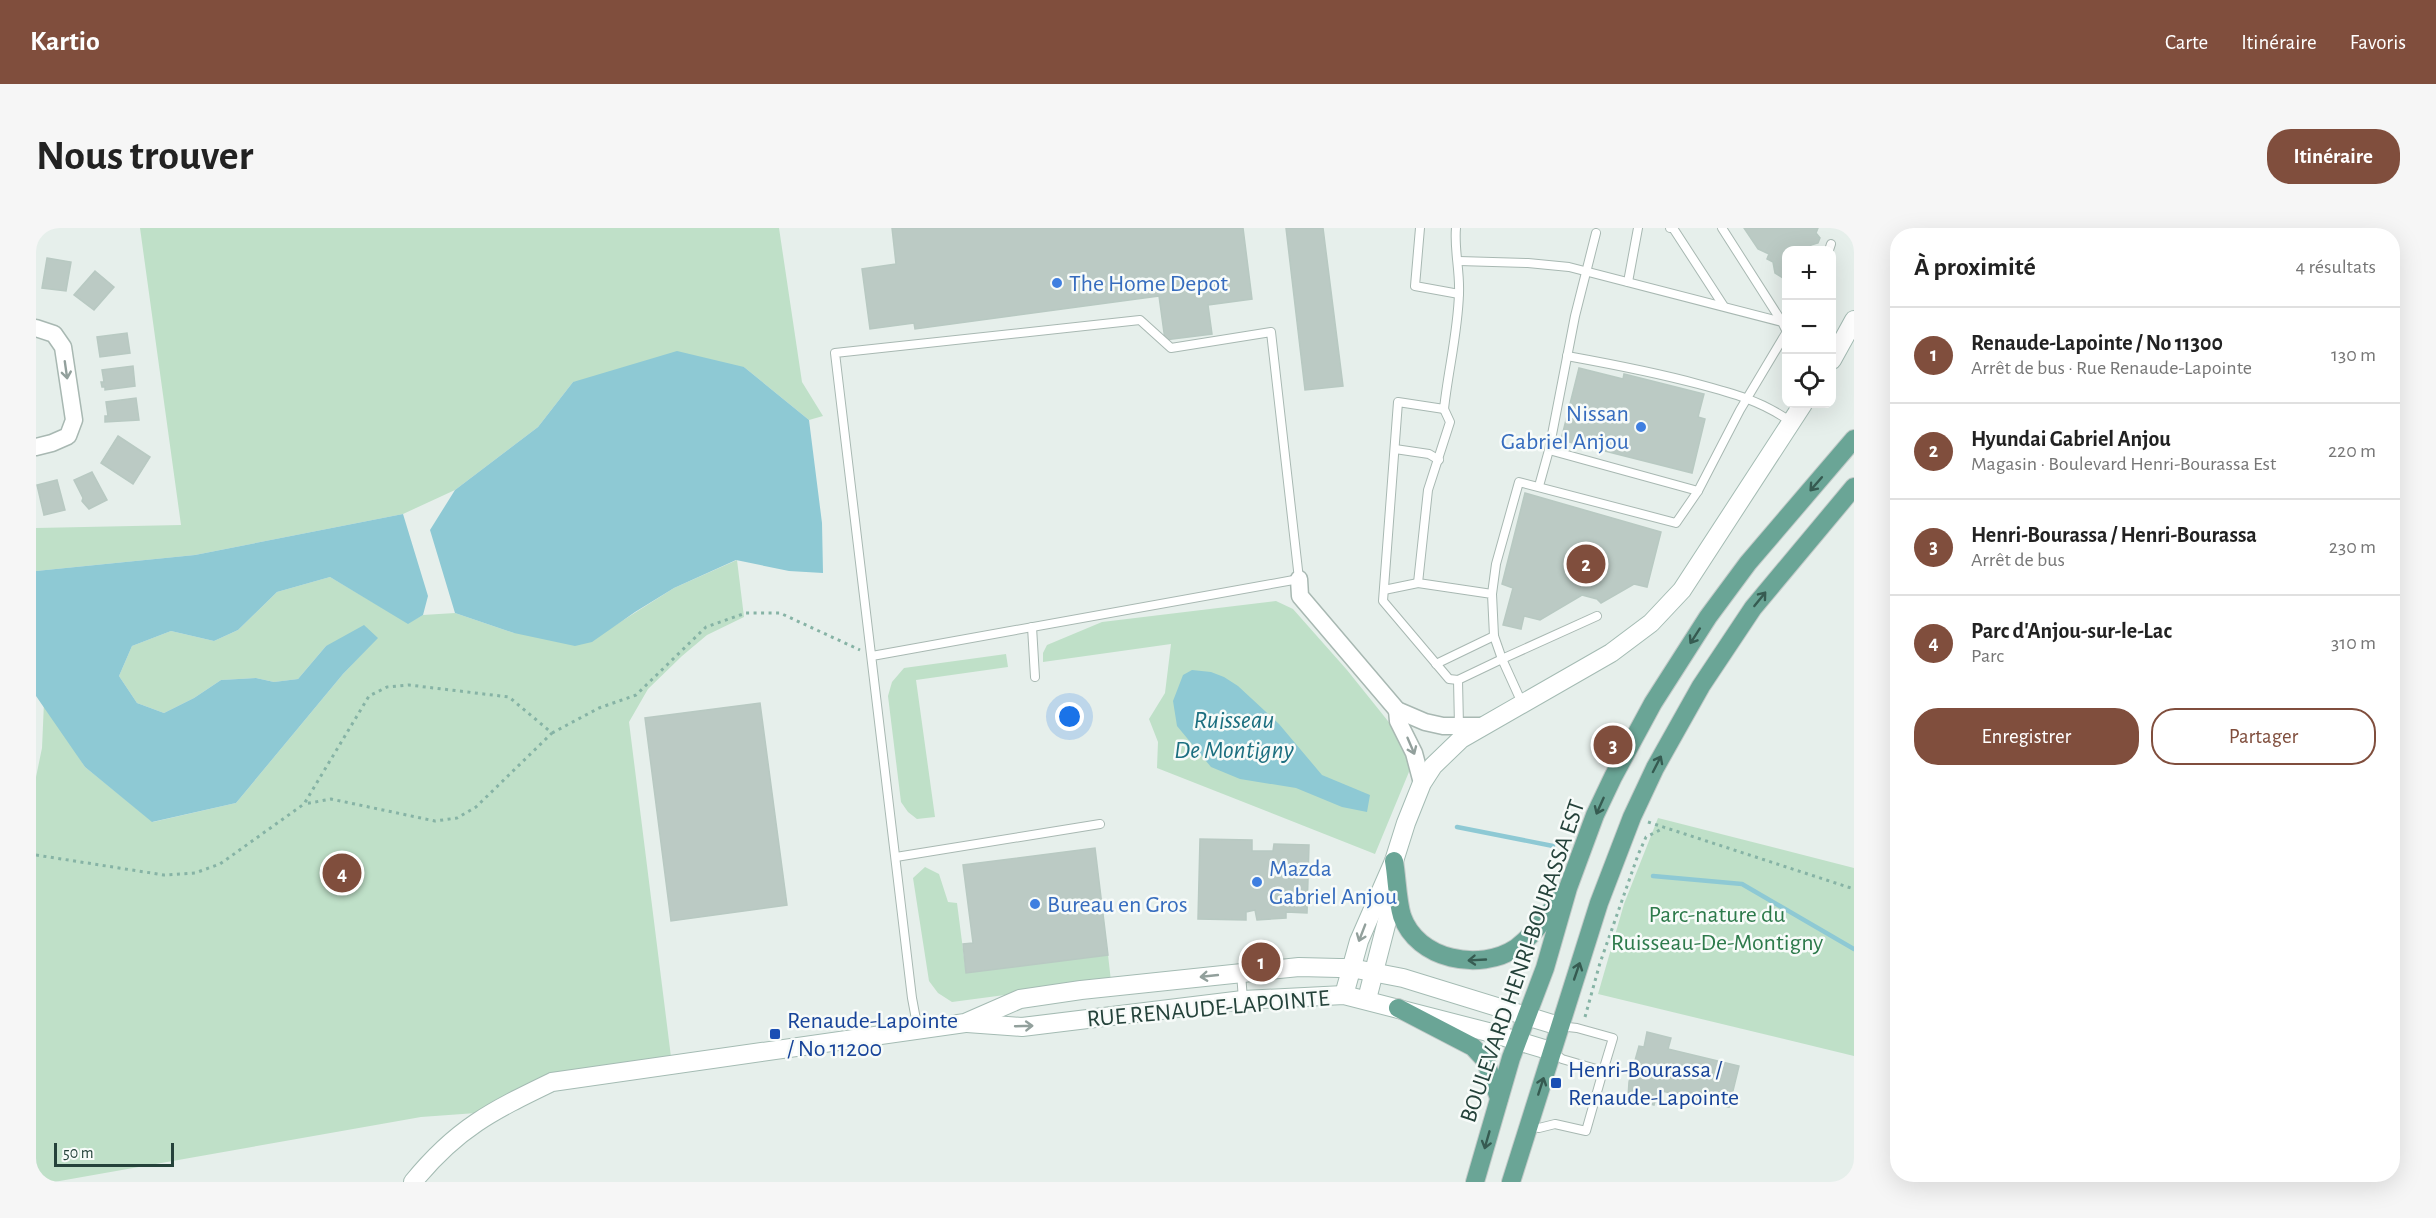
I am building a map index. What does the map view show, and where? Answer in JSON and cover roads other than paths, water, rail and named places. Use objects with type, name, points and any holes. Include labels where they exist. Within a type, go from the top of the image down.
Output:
[{"type":"main road","name":"BOULEVARD HENRI-BOURASSA EST","points":[[1475,1182],[1525,1016],[1545,969],[1568,888],[1613,777],[1680,658],[1708,617],[1748,563],[1854,440]]},
{"type":"main road","points":[[1511,1182],[1599,903],[1632,817],[1670,740],[1719,657],[1753,608],[1854,488]]},
{"type":"main road","points":[[1394,861],[1402,917],[1417,939],[1437,954],[1464,961],[1493,959],[1516,948],[1536,929],[1568,888]]},
{"type":"main road","points":[[1398,1008],[1473,1047],[1488,1066],[1499,1098]]},
{"type":"street","points":[[1835,354],[1854,320]]},
{"type":"street","points":[[36,328],[54,334],[63,347],[74,420],[68,436],[36,447]]},
{"type":"street","points":[[1344,995],[1369,915],[1394,861],[1422,783],[1433,766],[1461,739],[1611,653],[1651,623],[1669,606],[1800,408]]},
{"type":"street","points":[[1299,579],[1300,596],[1397,710],[1425,722],[1481,726]]},
{"type":"street","points":[[1397,710],[1398,721],[1414,753],[1422,783]]},
{"type":"street","points":[[1367,999],[1388,921],[1394,861]]},
{"type":"street","name":"RUE RENAUDE-LAPOINTE","points":[[965,1023],[1020,999],[1081,990],[1299,968],[1351,968],[1425,984],[1559,1026]]},
{"type":"street","name":"RUE RENAUDE-LAPOINTE","points":[[414,1182],[432,1159],[459,1134],[490,1112],[552,1082],[965,1023],[1022,1027],[1243,1000],[1344,995],[1367,999],[1551,1051]]},
{"type":"lane","points":[[1420,228],[1415,286],[1459,294]]},
{"type":"lane","points":[[1418,583],[1428,490],[1450,422],[1444,409],[1459,294],[1459,261],[1455,247],[1456,228]]},
{"type":"lane","points":[[1628,282],[1638,228]]},
{"type":"lane","points":[[1670,228],[1673,228],[1723,305]]},
{"type":"lane","points":[[1722,228],[1782,323]]},
{"type":"lane","points":[[1539,486],[1550,450],[1567,356],[1596,233]]},
{"type":"lane","points":[[1459,261],[1569,267],[1723,305],[1782,327]]},
{"type":"lane","points":[[872,656],[1299,579],[1271,332],[1171,348],[1140,320],[835,353],[912,998],[918,1031]]},
{"type":"lane","points":[[1522,703],[1494,636],[1492,594],[1496,564],[1519,482],[1676,523],[1698,491],[1782,334]]},
{"type":"lane","points":[[1567,356],[1640,368],[1749,397],[1778,412],[1791,422]]},
{"type":"lane","points":[[1444,409],[1398,402],[1383,601],[1449,679],[1458,680],[1597,616]]},
{"type":"lane","points":[[1395,450],[1429,454],[1439,460]]},
{"type":"lane","points":[[1550,450],[1698,491]]},
{"type":"lane","points":[[1384,590],[1418,583],[1492,594]]},
{"type":"lane","points":[[1032,627],[1035,677]]},
{"type":"lane","points":[[1436,664],[1494,636]]},
{"type":"lane","points":[[1458,680],[1459,726]]},
{"type":"lane","points":[[896,857],[1100,824]]},
{"type":"lane","points":[[1241,973],[1243,1000]]},
{"type":"lane","points":[[1528,1126],[1539,1128],[1555,1124],[1586,1131],[1613,1038],[1577,1028],[1559,1026]]},
{"type":"lane","points":[[1551,1051],[1562,1059],[1603,1071]]},
{"type":"water","points":[[677,351],[744,367],[809,420],[822,523],[823,573],[789,571],[736,560],[674,588],[592,642],[575,646],[514,633],[455,613],[430,530],[455,490],[538,427],[573,382]]},
{"type":"water","points":[[403,514],[428,596],[423,615],[408,624],[330,577],[277,592],[238,630],[214,641],[171,631],[132,646],[119,676],[137,703],[164,713],[194,698],[221,680],[256,678],[274,682],[298,679],[326,646],[364,625],[378,638],[343,674],[236,803],[152,822],[85,767],[36,696],[36,571],[195,555]]},
{"type":"water","name":"Ruisseau De Montigny","points":[[1192,670],[1211,672],[1238,686],[1279,724],[1322,775],[1370,795],[1367,812],[1342,807],[1296,788],[1240,779],[1211,767],[1177,726],[1173,701],[1183,675]]},
{"type":"waterway","name":"Ruisseau De Montigny","points":[[1457,827],[1553,846]]},
{"type":"waterway","name":"Ruisseau De Montigny","points":[[1653,876],[1742,884],[1854,949]]},
{"type":"place","name":"The Home Depot","points":[[1057,283]]},
{"type":"place","name":"Nissan Gabriel Anjou","points":[[1641,427]]},
{"type":"place","name":"Hyundai Gabriel Anjou","points":[[1586,564]]},
{"type":"place","name":"Henri-Bourassa / Henri-Bourassa","points":[[1613,745]]},
{"type":"place","name":"Parc d'Anjou-sur-le-Lac","points":[[342,873]]},
{"type":"place","name":"Mazda Gabriel Anjou","points":[[1257,882]]},
{"type":"place","name":"Bureau en Gros","points":[[1035,904]]},
{"type":"place","name":"Renaude-Lapointe / No 11300","points":[[1261,962]]},
{"type":"place","name":"Renaude-Lapointe / No 11200","points":[[775,1034]]},
{"type":"place","name":"Henri-Bourassa / Renaude-Lapointe","points":[[1556,1083]]},
{"type":"park label","name":"Parc-nature du Ruisseau-De-Montigny","points":[[1717,928]]}]
